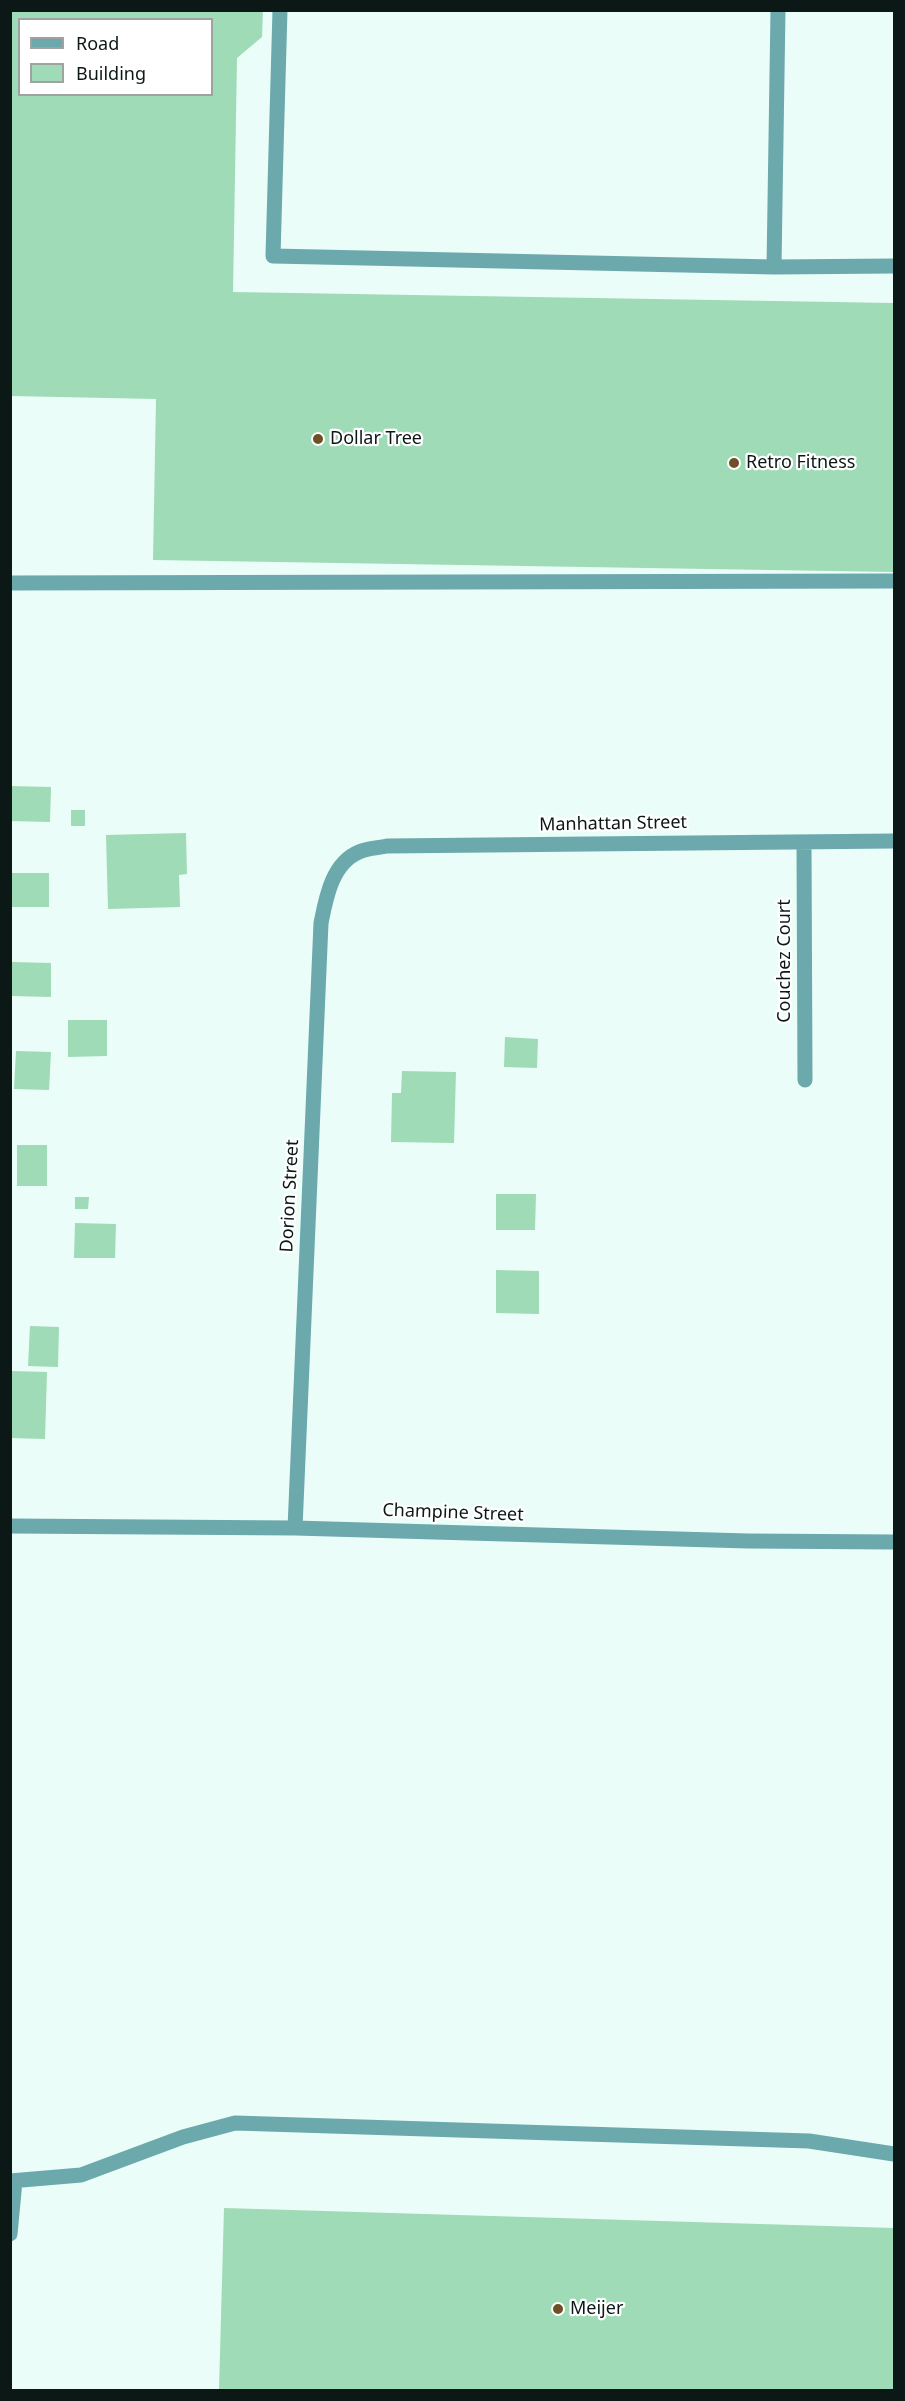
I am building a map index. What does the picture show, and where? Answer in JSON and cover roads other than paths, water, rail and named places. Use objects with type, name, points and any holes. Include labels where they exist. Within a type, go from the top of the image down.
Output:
[{"type":"street","points":[[280,10],[273,256],[774,267],[894,266]]},
{"type":"street","points":[[774,267],[778,10]]},
{"type":"street","points":[[10,583],[894,581]]},
{"type":"street","name":"Manhattan Street","points":[[338,868],[358,852],[387,846],[894,841]]},
{"type":"street","name":"Couchez Court","points":[[804,842],[805,1080]]},
{"type":"street","name":"Dorion Street","points":[[295,1527],[321,923],[326,899],[338,868]]},
{"type":"street","name":"Champine Street","points":[[10,1526],[295,1527],[736,1541],[894,1542]]},
{"type":"street","points":[[10,2234],[13,2181],[81,2175],[183,2137],[235,2123],[809,2141],[894,2154]]},
{"type":"place","name":"Dollar Tree","points":[[318,439]]},
{"type":"place","name":"Retro Fitness","points":[[734,463]]},
{"type":"place","name":"Meijer","points":[[558,2309]]}]
